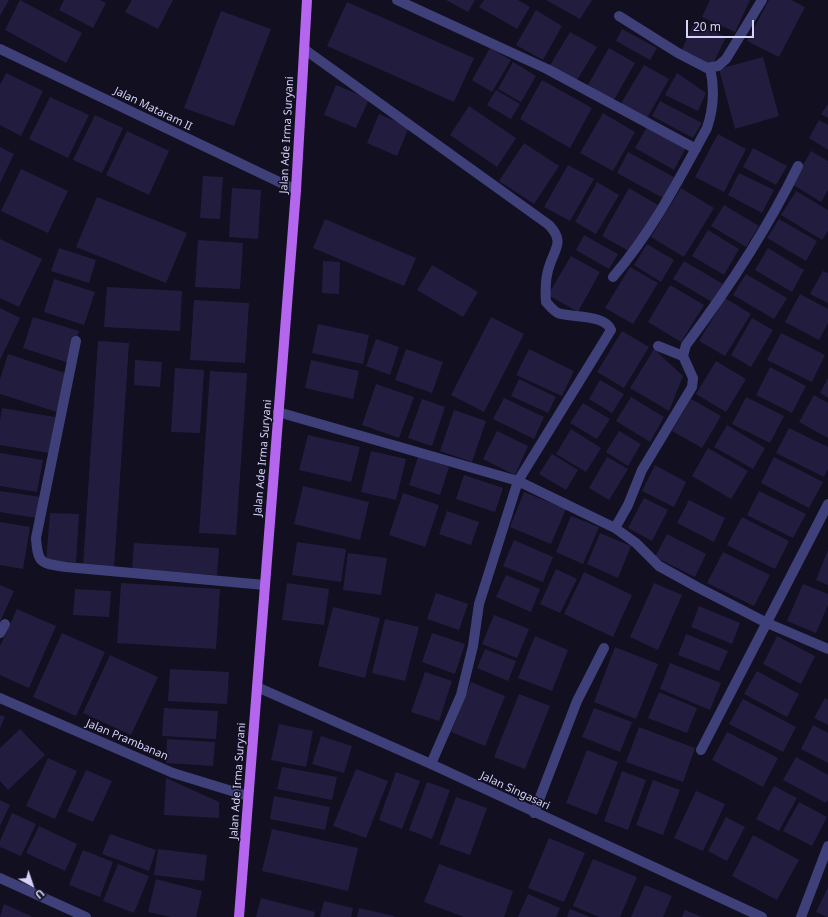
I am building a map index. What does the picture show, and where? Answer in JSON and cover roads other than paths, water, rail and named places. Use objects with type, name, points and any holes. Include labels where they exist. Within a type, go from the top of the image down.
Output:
[{"type":"main road","name":"Jalan Ade Irma Suryani","points":[[239,917],[296,190],[306,0]]},
{"type":"street","points":[[396,0],[547,69],[696,149]]},
{"type":"street","points":[[619,16],[678,53],[707,68],[710,68],[718,66],[726,59],[762,0]]},
{"type":"street","name":"Jalan Mataram II","points":[[0,49],[296,190]]},
{"type":"street","points":[[304,50],[549,225],[557,233],[558,243],[546,281],[546,302],[558,313],[595,320],[610,328],[610,334],[518,481],[479,604],[473,646],[460,695],[431,764]]},
{"type":"street","points":[[614,277],[633,254],[658,218],[707,128],[713,111],[713,81],[710,68]]},
{"type":"street","points":[[615,528],[628,505],[642,470],[692,387],[693,378],[683,356],[686,345],[733,279],[779,206],[798,166]]},
{"type":"street","points":[[76,341],[36,538],[37,556],[43,562],[66,567],[265,585]]},
{"type":"street","points":[[658,346],[683,356]]},
{"type":"street","points":[[278,412],[518,481],[615,528],[636,543],[659,566],[697,587],[766,623],[828,649]]},
{"type":"street","points":[[701,750],[828,504]]},
{"type":"street","points":[[0,633],[5,624]]},
{"type":"street","points":[[534,813],[577,701],[604,648]]},
{"type":"street","name":"Jalan Singasari","points":[[257,687],[431,764],[534,813],[762,917]]},
{"type":"street","name":"Jalan Prambanan","points":[[0,698],[173,773],[248,796]]},
{"type":"street","points":[[801,917],[828,846]]},
{"type":"street","points":[[0,878],[86,917]]}]
